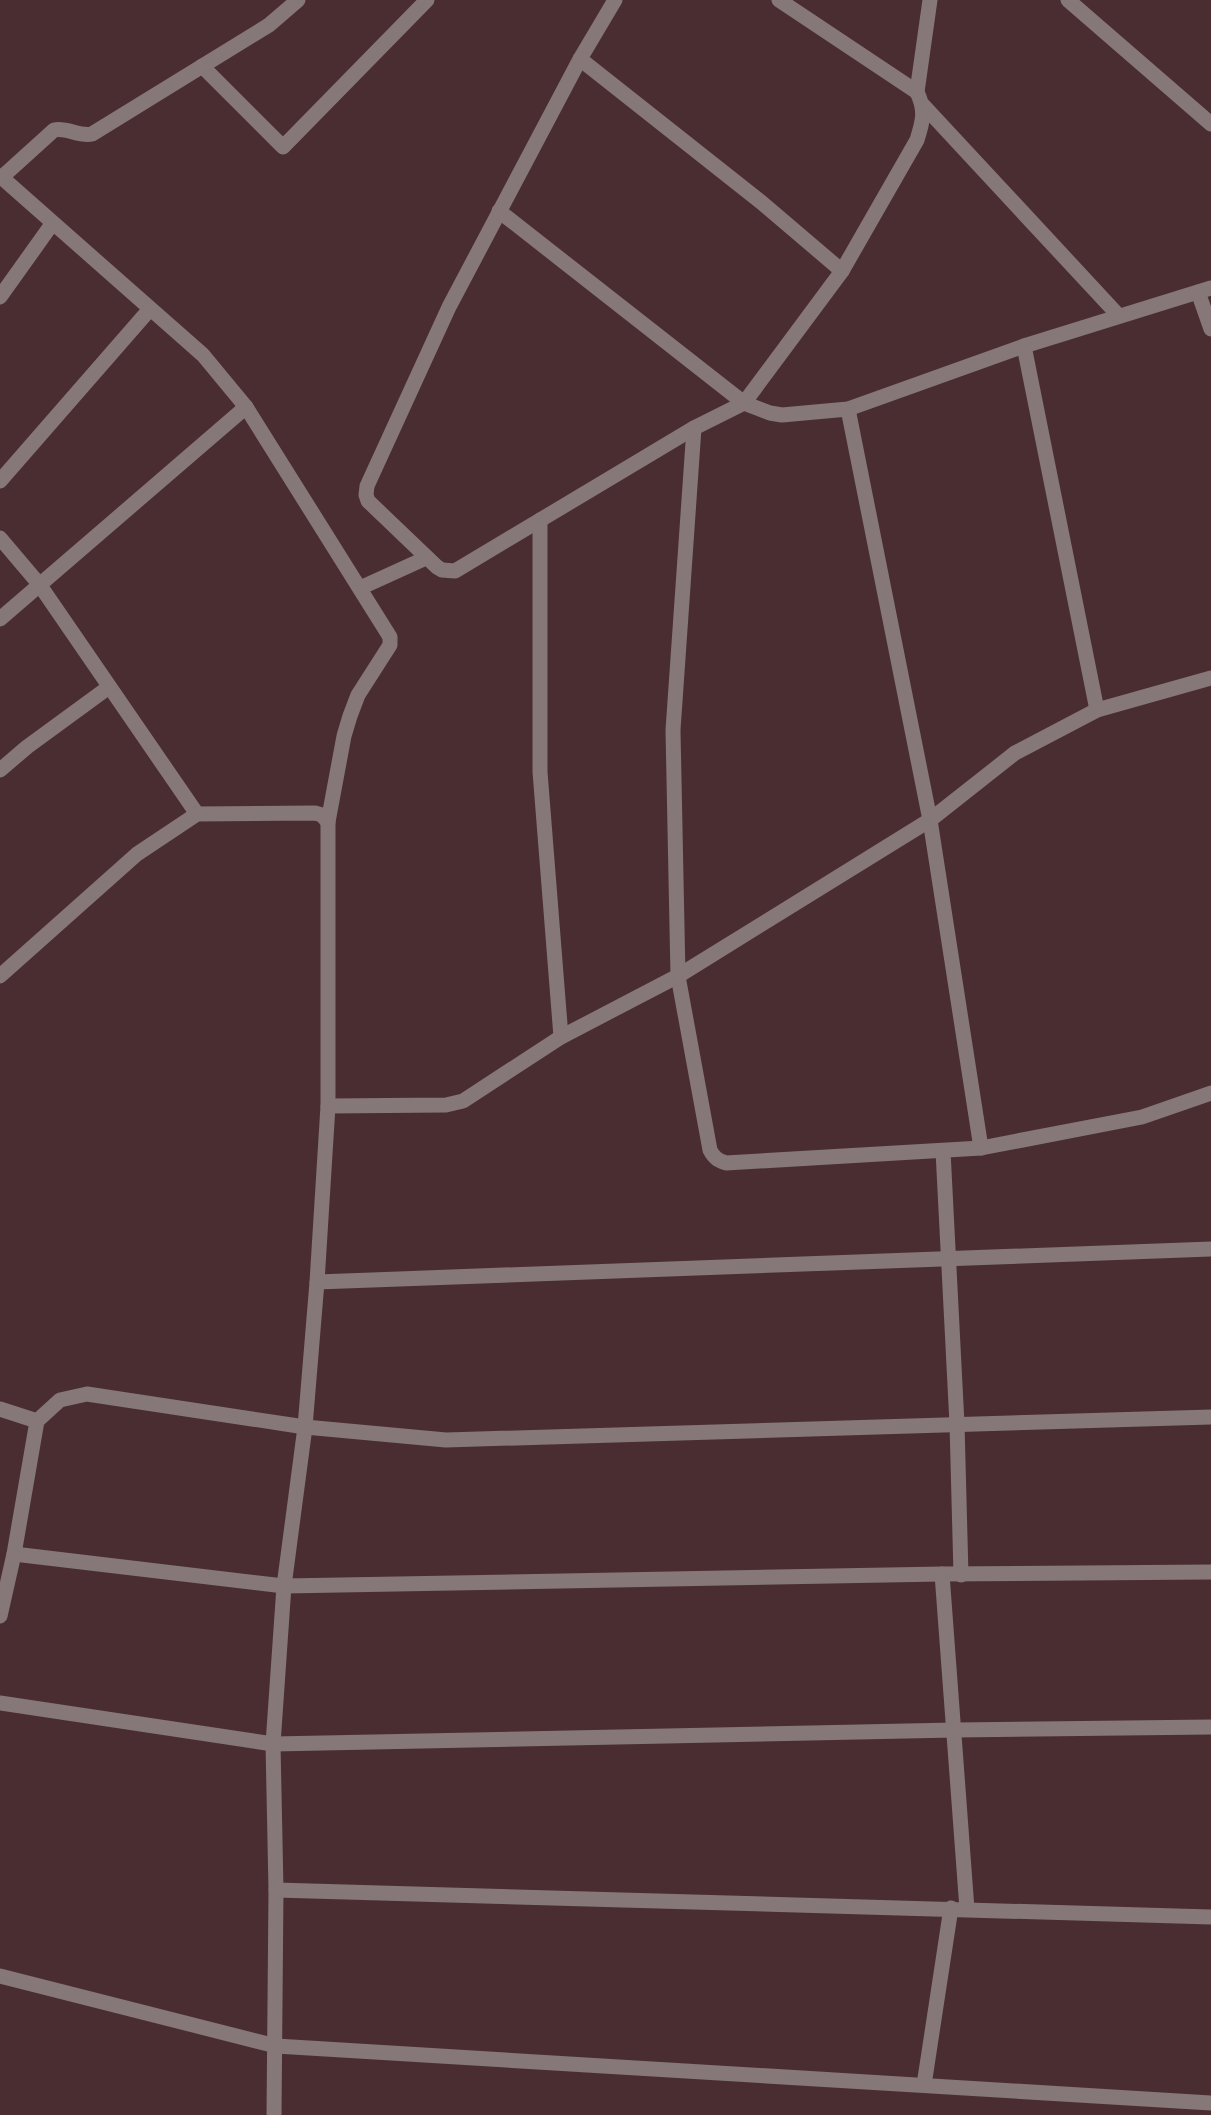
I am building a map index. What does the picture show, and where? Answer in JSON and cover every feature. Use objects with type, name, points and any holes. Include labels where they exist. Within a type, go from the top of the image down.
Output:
[{"type":"street","points":[[274,2115],[276,1890],[273,1744],[284,1586],[305,1427],[328,1106],[328,822],[344,736],[350,716],[358,695],[391,643],[389,634],[246,407],[204,355],[1,177],[54,130],[92,134],[269,25],[298,0]]},
{"type":"street","points":[[202,66],[283,147],[427,0]]},
{"type":"street","points":[[615,0],[580,59],[449,307],[367,486],[368,501],[426,558],[442,570],[455,571],[694,428],[744,403],[842,271],[917,140],[922,122],[920,98],[930,0]]},
{"type":"street","points":[[779,0],[920,98],[1119,316]]},
{"type":"street","points":[[1068,0],[1211,124]]},
{"type":"street","points":[[580,59],[761,202],[842,271]]},
{"type":"street","points":[[499,211],[744,403],[782,415],[848,409],[1024,346],[1205,290],[1211,329]]},
{"type":"street","points":[[0,297],[52,224]]},
{"type":"street","points":[[0,481],[150,309]]},
{"type":"street","points":[[1024,346],[1097,710]]},
{"type":"street","points":[[0,619],[246,407]]},
{"type":"street","points":[[848,409],[930,820],[981,1149]]},
{"type":"street","points":[[694,428],[673,730],[678,976],[710,1150],[718,1161],[726,1163],[981,1149],[1142,1116],[1211,1093]]},
{"type":"street","points":[[540,520],[540,772],[561,1037]]},
{"type":"street","points":[[0,538],[39,584],[197,814]]},
{"type":"street","points":[[360,588],[426,558]]},
{"type":"street","points":[[328,1106],[446,1105],[463,1101],[561,1037],[678,976],[930,820],[1015,753],[1097,710],[1211,678]]},
{"type":"street","points":[[0,770],[27,747],[109,687]]},
{"type":"street","points":[[0,976],[137,854],[197,814],[315,813],[322,815],[328,822]]},
{"type":"street","points":[[942,1151],[957,1424],[961,1575]]},
{"type":"street","points":[[317,1282],[1211,1249]]},
{"type":"street","points":[[0,1616],[14,1554],[37,1421],[60,1400],[87,1394],[305,1427],[446,1440],[1211,1417]]},
{"type":"street","points":[[0,1409],[37,1421]]},
{"type":"street","points":[[14,1554],[284,1586],[942,1574],[1211,1572]]},
{"type":"street","points":[[924,2085],[959,1908],[955,1730],[942,1574]]},
{"type":"street","points":[[0,1703],[273,1744],[1211,1727]]},
{"type":"street","points":[[276,1890],[1211,1917]]},
{"type":"street","points":[[0,1976],[276,2046],[1211,2103]]}]
